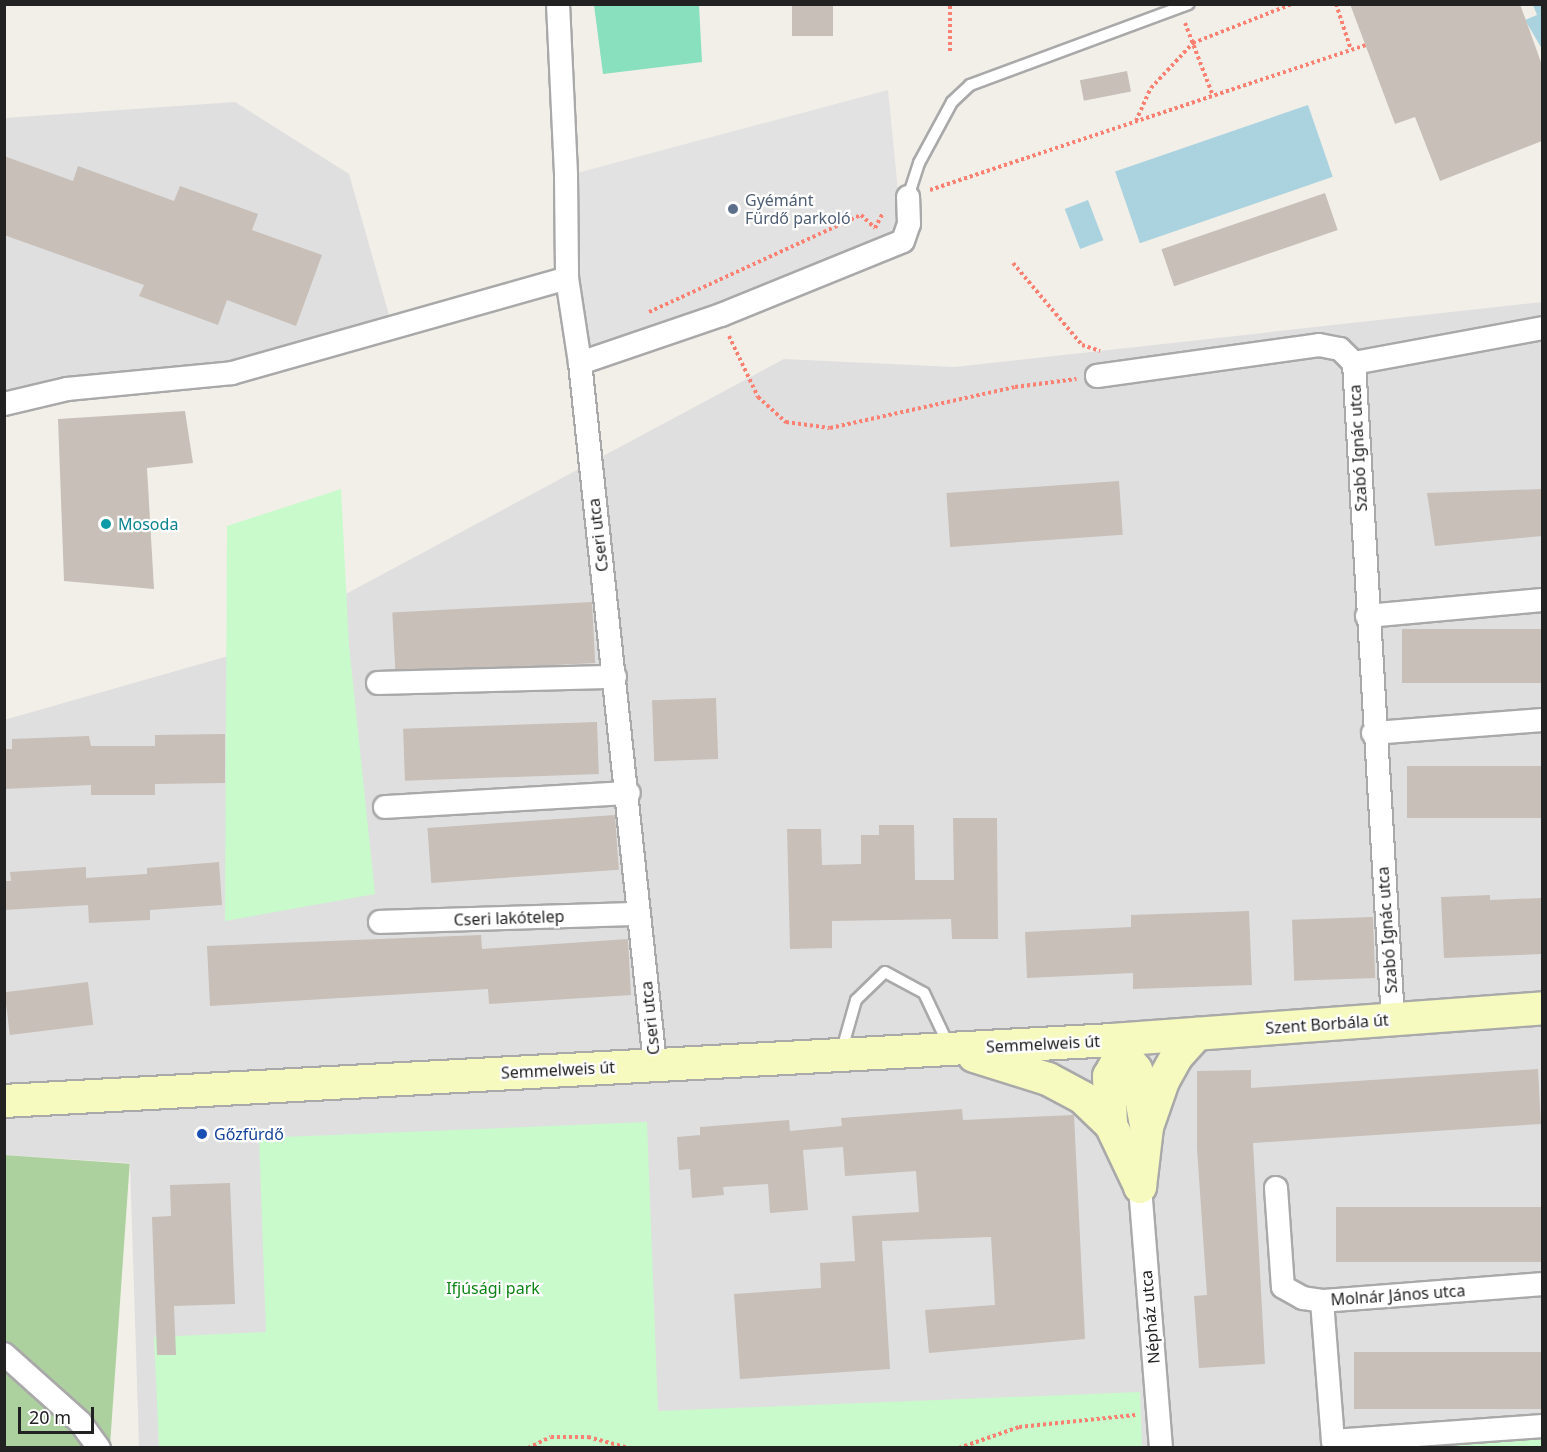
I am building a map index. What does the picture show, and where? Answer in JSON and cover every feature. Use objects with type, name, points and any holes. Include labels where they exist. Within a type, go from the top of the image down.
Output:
[{"type":"street","name":"Cseri utca","points":[[558,4],[567,278],[580,363],[629,793],[638,914],[655,1064]]},
{"type":"street","points":[[580,363],[721,315],[903,242],[909,224],[908,197]]},
{"type":"street","points":[[4,404],[67,389],[232,373],[567,278]]},
{"type":"street","name":"Szabó Ignác utca","points":[[1393,1019],[1373,733],[1354,363],[1542,328]]},
{"type":"street","points":[[1097,376],[1319,345],[1340,349],[1354,363]]},
{"type":"street","points":[[1367,616],[1542,600]]},
{"type":"street","points":[[378,683],[615,677]]},
{"type":"street","points":[[1373,733],[1542,720]]},
{"type":"street","points":[[385,807],[629,793]]},
{"type":"street","name":"Cseri lakótelep","points":[[380,922],[638,914]]},
{"type":"street","name":"Szent Borbála út","points":[[1121,1044],[1197,1035],[1542,1008]]},
{"type":"street","points":[[1140,1186],[1147,1127],[1163,1080],[1177,1056],[1197,1035]]},
{"type":"street","points":[[1121,1044],[1136,1070],[1147,1127]]},
{"type":"street","points":[[1111,1125],[1109,1076],[1121,1044]]},
{"type":"street","name":"Semmelweis út","points":[[4,1101],[655,1064],[950,1049],[1121,1044]]},
{"type":"street","points":[[950,1049],[1048,1079],[1083,1098],[1111,1125],[1140,1186]]},
{"type":"street","name":"Népház utca","points":[[1140,1186],[1161,1448]]},
{"type":"street","name":"Molnár János utca","points":[[1276,1188],[1283,1287],[1304,1298],[1322,1301],[1542,1284]]},
{"type":"street","points":[[1322,1301],[1333,1441],[1542,1426]]},
{"type":"street","points":[[4,1354],[80,1422],[99,1448]]},
{"type":"lane","points":[[908,197],[919,163],[952,102],[970,85],[1185,6]]},
{"type":"lane","points":[[841,1055],[856,1000],[885,972],[924,993],[950,1049]]},
{"type":"path","points":[[950,4],[950,51]]},
{"type":"path","points":[[1136,122],[1151,88],[1192,43],[1292,4]]},
{"type":"path","points":[[1336,4],[1351,50]]},
{"type":"path","points":[[1185,6],[1192,43],[1213,96]]},
{"type":"path","points":[[641,315],[861,215],[874,228],[885,211],[908,197],[1365,45]]},
{"type":"path","points":[[1013,264],[1082,345],[1104,353]]},
{"type":"path","points":[[721,315],[758,398],[786,422],[830,428],[1015,387],[1097,376]]},
{"type":"path","points":[[959,1448],[1019,1427],[1158,1412]]},
{"type":"path","points":[[528,1448],[551,1437],[588,1437],[629,1448]]},
{"type":"shaded area","name":"Gyémánt Fürdő parkoló","points":[[888,90],[903,241],[580,363],[566,176]]},
{"type":"shaded area","points":[[235,102],[349,174],[391,322],[233,367],[5,392],[5,118]]},
{"type":"shaded area","points":[[1542,302],[1542,1447],[139,1447],[130,1163],[5,1155],[4,720],[232,655],[784,359],[955,367]]},
{"type":"green space","points":[[594,5],[699,5],[702,62],[603,74]]},
{"type":"green space","points":[[341,489],[349,645],[375,894],[225,921],[227,526]]},
{"type":"green space","name":"Ifjúsági park","points":[[647,1122],[658,1411],[1140,1392],[1142,1447],[159,1447],[154,1337],[266,1332],[259,1138]]},
{"type":"green space","points":[[4,1155],[130,1164],[110,1448],[4,1448]]},
{"type":"green space","points":[[1542,1419],[1542,1447],[1334,1448]]},
{"type":"water","points":[[1533,5],[1542,5],[1542,49],[1525,20],[1537,15]]},
{"type":"water","points":[[1308,105],[1333,177],[1140,243],[1115,171]]},
{"type":"water","points":[[1088,200],[1103,240],[1080,249],[1065,209]]},
{"type":"building","points":[[792,4],[833,4],[833,36],[792,36]]},
{"type":"building","points":[[1350,4],[1520,4],[1542,65],[1542,141],[1440,181],[1415,117],[1395,124]]},
{"type":"building","points":[[1127,71],[1131,92],[1084,101],[1080,80]]},
{"type":"building","points":[[4,156],[73,181],[78,166],[174,201],[180,186],[258,214],[252,230],[322,255],[296,326],[227,300],[218,325],[139,296],[144,285],[4,235]]},
{"type":"building","points":[[1325,193],[1338,230],[1174,286],[1161,249]]},
{"type":"building","name":"Mosoda","points":[[185,411],[193,463],[147,468],[154,589],[64,581],[58,419]]},
{"type":"building","points":[[1119,481],[1123,535],[950,547],[946,493]]},
{"type":"building","points":[[1542,489],[1542,536],[1435,546],[1427,493]]},
{"type":"building","points":[[592,602],[595,663],[395,673],[392,612]]},
{"type":"building","points":[[1402,629],[1542,629],[1542,683],[1402,683]]},
{"type":"building","points":[[716,698],[718,759],[654,761],[652,700]]},
{"type":"building","points":[[597,722],[599,774],[405,781],[403,729]]},
{"type":"building","points":[[225,734],[225,783],[155,784],[155,795],[91,795],[91,785],[4,789],[4,749],[12,749],[12,739],[89,736],[91,746],[155,746],[155,735]]},
{"type":"building","points":[[1407,766],[1542,766],[1542,818],[1407,818]]},
{"type":"building","points":[[615,815],[619,870],[431,883],[427,828]]},
{"type":"building","points":[[953,818],[997,818],[998,939],[952,939],[951,919],[832,921],[832,948],[790,949],[787,829],[821,829],[822,865],[861,864],[861,835],[879,835],[879,825],[914,825],[915,880],[954,880]]},
{"type":"building","points":[[219,862],[222,905],[150,910],[150,920],[89,923],[88,905],[4,910],[4,881],[11,881],[10,872],[86,867],[86,878],[147,874],[147,868]]},
{"type":"building","points":[[1490,895],[1490,900],[1542,898],[1542,954],[1444,958],[1441,897]]},
{"type":"building","points":[[1249,911],[1252,985],[1133,989],[1133,973],[1027,978],[1025,932],[1131,927],[1131,915]]},
{"type":"building","points":[[1373,917],[1375,978],[1294,981],[1292,920]]},
{"type":"building","points":[[481,935],[482,949],[628,939],[631,995],[489,1004],[488,989],[210,1006],[207,946]]},
{"type":"building","points":[[88,982],[93,1025],[10,1035],[5,992]]},
{"type":"building","points":[[1538,1069],[1541,1124],[1253,1143],[1265,1364],[1199,1368],[1194,1296],[1207,1295],[1197,1148],[1197,1071],[1251,1070],[1251,1088]]},
{"type":"building","points":[[962,1109],[963,1120],[1074,1115],[1085,1339],[929,1353],[925,1310],[995,1305],[991,1237],[882,1241],[890,1369],[740,1379],[734,1294],[821,1288],[820,1263],[855,1261],[852,1216],[919,1212],[916,1171],[845,1176],[843,1147],[803,1150],[808,1210],[770,1213],[768,1184],[723,1187],[724,1195],[692,1198],[690,1169],[679,1170],[677,1137],[700,1135],[700,1127],[789,1120],[790,1131],[842,1126],[841,1118]]},
{"type":"building","points":[[230,1183],[235,1304],[174,1306],[176,1355],[157,1355],[152,1217],[171,1216],[170,1185]]},
{"type":"building","points":[[1336,1207],[1542,1207],[1542,1262],[1336,1262]]},
{"type":"building","points":[[1354,1352],[1542,1352],[1542,1409],[1354,1409]]},
{"type":"place","name":"Gyémánt Fürdő parkoló","points":[[733,209]]},
{"type":"place","name":"Mosoda","points":[[106,524]]},
{"type":"place","name":"Gőzfürdő","points":[[202,1134]]}]
